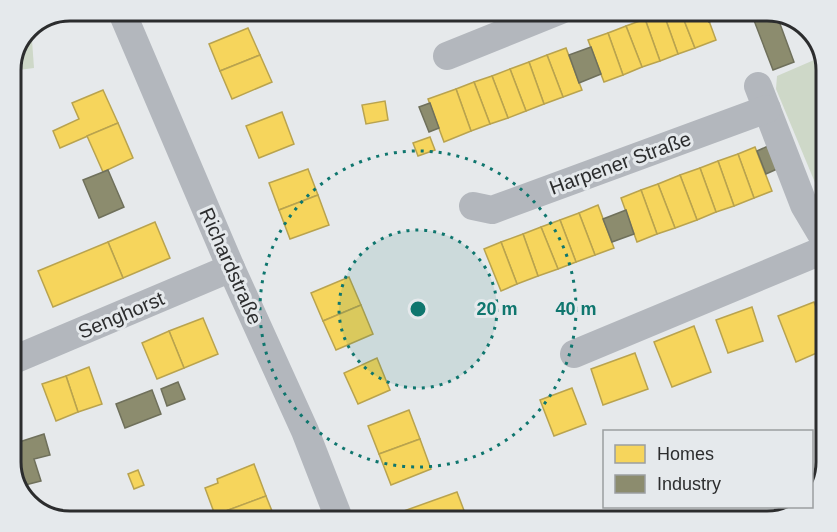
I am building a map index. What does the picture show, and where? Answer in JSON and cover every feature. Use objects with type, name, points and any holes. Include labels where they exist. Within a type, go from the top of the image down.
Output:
[{"type":"street","name":"Richardstraße","points":[[126,21],[231,267],[305,431],[336,511]]},
{"type":"street","points":[[447,56],[534,21]]},
{"type":"street","name":"Harpener Straße","points":[[473,206],[492,210],[763,97],[804,205],[816,225]]},
{"type":"street","points":[[573,354],[816,253]]},
{"type":"street","name":"Senghorst","points":[[21,357],[231,267]]},
{"type":"green space","points":[[32,39],[34,68],[21,70],[25,51]]},
{"type":"green space","points":[[814,60],[816,185],[776,89],[777,76]]},
{"type":"building: Homes","points":[[646,21],[666,21],[678,54],[660,61]]},
{"type":"building: Homes","points":[[646,21],[660,61],[642,67],[626,26]]},
{"type":"building: Homes","points":[[666,21],[684,21],[695,48],[678,54]]},
{"type":"building: Homes","points":[[684,21],[709,21],[716,40],[695,48]]},
{"type":"building: Homes","points":[[626,26],[642,67],[623,75],[608,33]]},
{"type":"building: Homes","points":[[248,28],[260,55],[220,71],[209,44]]},
{"type":"building: Homes","points":[[608,33],[623,75],[604,82],[588,40]]},
{"type":"building: Homes","points":[[566,48],[582,90],[563,97],[547,55]]},
{"type":"building: Homes","points":[[260,55],[272,82],[232,99],[220,71]]},
{"type":"building: Homes","points":[[547,55],[563,97],[544,104],[529,62]]},
{"type":"building: Homes","points":[[529,62],[544,104],[526,111],[510,69]]},
{"type":"building: Homes","points":[[510,69],[526,111],[508,118],[492,76]]},
{"type":"building: Homes","points":[[492,76],[508,118],[490,124],[474,82]]},
{"type":"building: Homes","points":[[474,82],[490,124],[471,131],[456,89]]},
{"type":"building: Homes","points":[[456,89],[471,131],[444,142],[428,99]]},
{"type":"building: Homes","points":[[103,90],[118,123],[60,148],[53,131],[79,119],[72,103]]},
{"type":"building: Homes","points":[[385,101],[388,120],[366,124],[362,105]]},
{"type":"building: Homes","points":[[282,112],[294,144],[259,158],[246,126]]},
{"type":"building: Homes","points":[[118,123],[133,158],[103,172],[87,136]]},
{"type":"building: Homes","points":[[430,137],[435,150],[418,156],[413,143]]},
{"type":"building: Homes","points":[[755,147],[772,191],[754,198],[738,154]]},
{"type":"building: Homes","points":[[738,154],[754,198],[734,206],[718,161]]},
{"type":"building: Homes","points":[[718,161],[734,206],[716,212],[700,168]]},
{"type":"building: Homes","points":[[700,168],[716,212],[697,220],[680,175]]},
{"type":"building: Homes","points":[[308,169],[318,195],[279,210],[269,183]]},
{"type":"building: Homes","points":[[680,175],[697,220],[675,228],[658,184]]},
{"type":"building: Homes","points":[[658,184],[675,228],[657,234],[641,190]]},
{"type":"building: Homes","points":[[641,190],[657,234],[637,242],[621,198]]},
{"type":"building: Homes","points":[[318,195],[329,225],[290,239],[279,210]]},
{"type":"building: Homes","points":[[598,205],[614,248],[595,255],[579,213]]},
{"type":"building: Homes","points":[[579,213],[595,255],[576,262],[560,220]]},
{"type":"building: Homes","points":[[560,220],[576,262],[558,269],[541,227]]},
{"type":"building: Homes","points":[[155,222],[170,258],[123,278],[108,242]]},
{"type":"building: Homes","points":[[541,227],[558,269],[538,276],[523,234]]},
{"type":"building: Homes","points":[[523,234],[538,276],[517,284],[501,242]]},
{"type":"building: Homes","points":[[108,242],[123,278],[53,307],[38,271]]},
{"type":"building: Homes","points":[[501,242],[517,284],[501,291],[484,249]]},
{"type":"building: Homes","points":[[349,277],[361,305],[323,321],[311,293]]},
{"type":"building: Homes","points":[[814,302],[816,307],[816,353],[796,362],[778,316]]},
{"type":"building: Homes","points":[[361,305],[373,334],[336,350],[323,321]]},
{"type":"building: Homes","points":[[752,307],[763,341],[728,353],[716,320]]},
{"type":"building: Homes","points":[[203,318],[218,354],[184,368],[169,331]]},
{"type":"building: Homes","points":[[694,326],[711,372],[672,387],[654,342]]},
{"type":"building: Homes","points":[[169,331],[184,368],[157,379],[142,343]]},
{"type":"building: Homes","points":[[635,353],[648,389],[603,405],[591,369]]},
{"type":"building: Homes","points":[[377,358],[390,390],[358,404],[344,373]]},
{"type":"building: Homes","points":[[89,367],[102,404],[78,412],[66,376]]},
{"type":"building: Homes","points":[[66,376],[78,412],[56,421],[42,384]]},
{"type":"building: Homes","points":[[572,388],[586,424],[554,436],[540,400]]},
{"type":"building: Homes","points":[[409,410],[420,439],[379,454],[368,426]]},
{"type":"building: Homes","points":[[420,439],[431,469],[391,485],[379,454]]},
{"type":"building: Homes","points":[[254,464],[266,496],[226,511],[214,511],[205,488],[218,483],[217,479]]},
{"type":"building: Homes","points":[[138,470],[144,485],[134,489],[128,474]]},
{"type":"building: Homes","points":[[457,492],[464,511],[404,511]]},
{"type":"building: Homes","points":[[266,496],[272,511],[226,511]]},
{"type":"building: Industry","points":[[754,21],[780,23],[794,62],[773,70]]},
{"type":"building: Industry","points":[[591,47],[601,74],[579,83],[569,55]]},
{"type":"building: Industry","points":[[430,103],[439,128],[429,132],[419,107]]},
{"type":"building: Industry","points":[[768,146],[777,169],[766,174],[757,151]]},
{"type":"building: Industry","points":[[108,170],[124,207],[99,218],[83,180]]},
{"type":"building: Industry","points":[[626,210],[634,234],[612,242],[603,219]]},
{"type":"building: Industry","points":[[178,382],[185,399],[167,406],[161,389]]},
{"type":"building: Industry","points":[[152,390],[161,414],[125,428],[116,404]]},
{"type":"building: Industry","points":[[44,434],[50,455],[34,459],[41,481],[27,484],[21,465],[21,441]]}]
